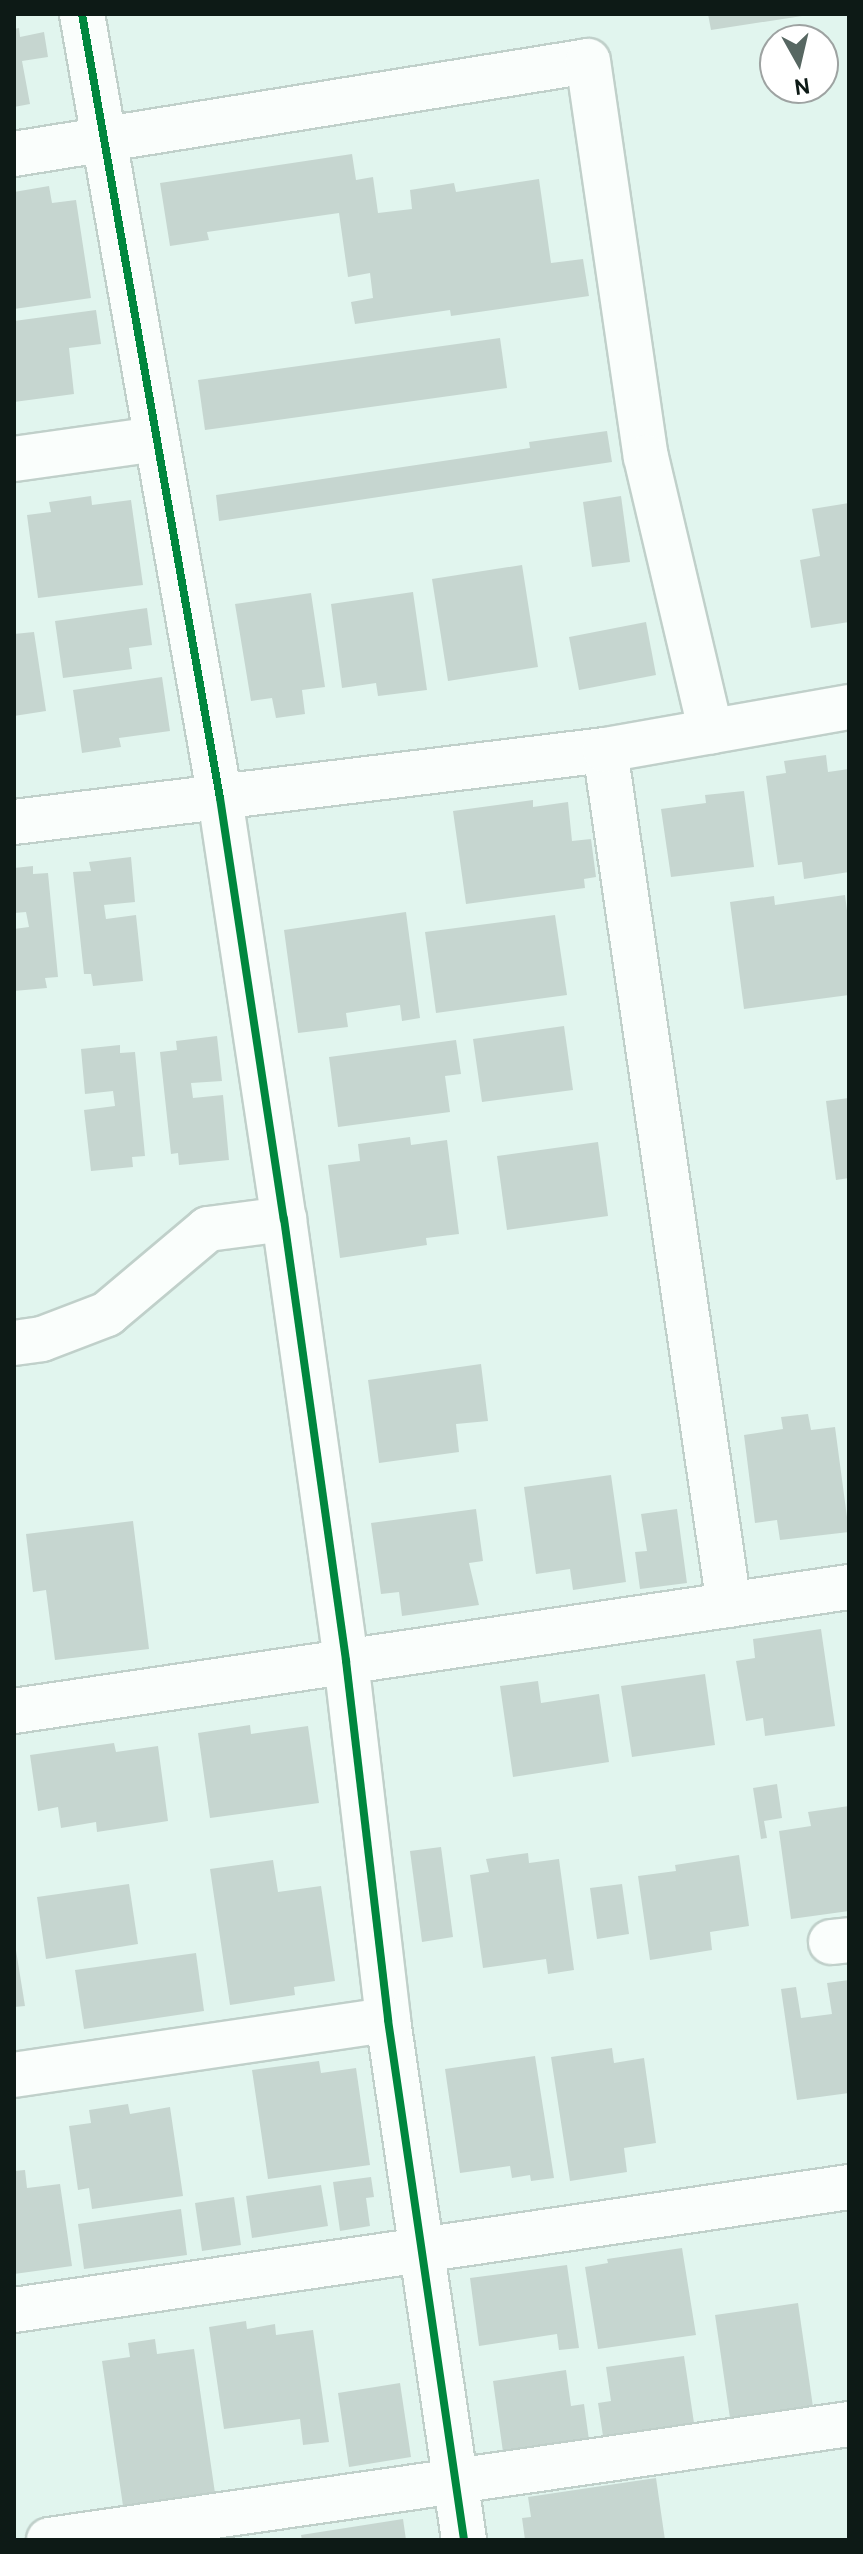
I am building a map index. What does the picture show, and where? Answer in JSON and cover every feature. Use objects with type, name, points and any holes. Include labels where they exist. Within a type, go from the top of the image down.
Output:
[{"type":"street","points":[[82,14],[220,798],[284,1219],[346,1661],[388,2020],[464,2540]]},
{"type":"street","points":[[14,154],[588,61],[646,457],[711,731]]},
{"type":"street","points":[[14,459],[157,439]]},
{"type":"street","points":[[14,822],[605,750],[849,707]]},
{"type":"street","points":[[605,750],[729,1605]]},
{"type":"street","points":[[14,1343],[42,1339],[107,1314],[208,1229],[284,1219]]},
{"type":"street","points":[[14,1711],[849,1587]]},
{"type":"street","points":[[14,2075],[388,2020]]},
{"type":"street","points":[[14,2310],[849,2187]]},
{"type":"street","points":[[49,2540],[849,2424]]},
{"type":"building","points":[[708,14],[802,14],[802,16],[711,30]]},
{"type":"building","points":[[19,28],[20,37],[44,32],[48,57],[22,61],[30,104],[14,107],[14,29]]},
{"type":"building","points":[[352,154],[356,180],[373,177],[378,213],[412,209],[410,190],[454,183],[456,192],[539,179],[551,263],[583,259],[589,296],[451,316],[450,310],[355,324],[351,302],[373,298],[370,273],[348,277],[339,213],[207,232],[209,240],[170,246],[160,183]]},
{"type":"building","points":[[49,186],[52,203],[76,200],[91,298],[14,309],[14,192]]},
{"type":"building","points":[[96,310],[101,344],[69,348],[74,394],[14,402],[14,321]]},
{"type":"building","points":[[500,338],[507,388],[205,430],[198,380]]},
{"type":"building","points":[[607,431],[612,462],[219,521],[216,495],[530,448],[529,442]]},
{"type":"building","points":[[91,496],[92,505],[131,500],[143,585],[38,598],[27,515],[51,512],[49,502]]},
{"type":"building","points":[[621,496],[630,562],[592,567],[583,502]]},
{"type":"building","points":[[849,503],[849,622],[811,628],[800,560],[820,556],[812,509]]},
{"type":"building","points":[[522,565],[538,667],[448,681],[432,579]]},
{"type":"building","points":[[413,592],[427,690],[378,696],[376,683],[342,688],[331,604]]},
{"type":"building","points":[[311,593],[325,687],[302,690],[305,714],[276,718],[272,698],[251,701],[235,604]]},
{"type":"building","points":[[147,608],[152,645],[129,648],[132,669],[63,678],[55,621]]},
{"type":"building","points":[[646,622],[656,675],[579,690],[569,637]]},
{"type":"building","points":[[34,632],[46,711],[14,716],[14,634]]},
{"type":"building","points":[[162,677],[170,731],[119,738],[121,747],[82,753],[73,690]]},
{"type":"building","points":[[826,755],[828,772],[849,769],[849,872],[804,879],[802,862],[778,865],[766,776],[786,773],[784,761]]},
{"type":"building","points":[[744,791],[754,867],[671,877],[661,809],[706,803],[705,795]]},
{"type":"building","points":[[533,800],[533,807],[568,802],[572,841],[591,839],[596,877],[584,879],[585,888],[466,904],[453,811]]},
{"type":"building","points":[[131,857],[135,902],[104,905],[106,919],[136,915],[143,981],[93,986],[91,974],[84,974],[73,872],[91,871],[89,862]]},
{"type":"building","points":[[33,866],[33,874],[48,873],[58,977],[45,978],[47,988],[14,991],[14,929],[29,927],[26,912],[14,913],[14,868]]},
{"type":"building","points":[[845,895],[849,926],[849,995],[744,1009],[730,902],[774,896],[775,905]]},
{"type":"building","points":[[406,912],[420,1018],[402,1021],[400,1005],[346,1013],[348,1027],[298,1033],[284,930]]},
{"type":"building","points":[[555,915],[567,995],[436,1013],[425,932]]},
{"type":"building","points":[[564,1026],[573,1090],[482,1102],[473,1039]]},
{"type":"building","points":[[217,1036],[222,1081],[191,1083],[193,1098],[223,1095],[229,1160],[179,1165],[178,1153],[171,1154],[160,1052],[177,1050],[176,1041]]},
{"type":"building","points":[[456,1040],[461,1074],[445,1076],[450,1112],[338,1127],[329,1057]]},
{"type":"building","points":[[120,1045],[120,1053],[135,1052],[145,1156],[132,1157],[133,1167],[91,1171],[84,1110],[115,1106],[113,1091],[85,1094],[81,1049]]},
{"type":"building","points":[[849,1098],[849,1178],[836,1180],[826,1101]]},
{"type":"building","points":[[410,1137],[411,1145],[447,1140],[459,1234],[426,1238],[427,1245],[340,1258],[328,1165],[360,1161],[358,1144]]},
{"type":"building","points":[[598,1142],[608,1216],[507,1230],[497,1156]]},
{"type":"building","points":[[481,1364],[488,1421],[456,1424],[459,1452],[379,1463],[368,1380]]},
{"type":"building","points":[[808,1414],[811,1430],[835,1427],[849,1532],[780,1540],[777,1520],[755,1523],[744,1435],[783,1429],[781,1417]]},
{"type":"building","points":[[611,1475],[626,1582],[573,1590],[570,1569],[536,1574],[524,1487]]},
{"type":"building","points":[[476,1509],[483,1561],[469,1563],[479,1605],[402,1616],[399,1592],[381,1594],[371,1523]]},
{"type":"building","points":[[677,1509],[687,1583],[640,1589],[635,1552],[647,1551],[641,1514]]},
{"type":"building","points":[[133,1521],[149,1649],[55,1660],[46,1590],[33,1592],[26,1534]]},
{"type":"building","points":[[821,1629],[835,1726],[765,1736],[763,1718],[746,1721],[736,1661],[755,1658],[753,1639]]},
{"type":"building","points":[[705,1674],[715,1745],[632,1757],[621,1686]]},
{"type":"building","points":[[538,1681],[541,1703],[599,1694],[609,1762],[513,1777],[500,1686]]},
{"type":"building","points":[[250,1725],[251,1734],[308,1726],[319,1803],[210,1818],[198,1733]]},
{"type":"building","points":[[114,1743],[116,1752],[158,1746],[168,1821],[97,1832],[96,1822],[61,1828],[58,1807],[38,1811],[30,1755]]},
{"type":"building","points":[[777,1784],[782,1818],[764,1821],[767,1838],[761,1839],[753,1788]]},
{"type":"building","points":[[849,1806],[849,1911],[791,1919],[779,1831],[811,1826],[808,1812]]},
{"type":"building","points":[[441,1847],[453,1937],[422,1942],[410,1851]]},
{"type":"building","points":[[528,1853],[529,1863],[559,1859],[574,1970],[548,1974],[546,1959],[483,1968],[470,1875],[489,1872],[486,1859]]},
{"type":"building","points":[[739,1855],[749,1926],[710,1932],[712,1950],[650,1960],[638,1876],[676,1871],[675,1865]]},
{"type":"building","points":[[273,1860],[278,1892],[321,1886],[335,1981],[294,1987],[295,1995],[230,2005],[210,1869]]},
{"type":"building","points":[[129,1884],[138,1944],[46,1959],[37,1897]]},
{"type":"building","points":[[622,1884],[629,1934],[597,1939],[590,1888]]},
{"type":"building","points":[[14,1938],[25,2006],[14,2007]]},
{"type":"building","points":[[196,1953],[204,2011],[84,2029],[75,1970]]},
{"type":"building","points":[[849,1980],[849,2093],[797,2100],[781,1989],[796,1987],[801,2018],[832,2014],[827,1983]]},
{"type":"building","points":[[612,2048],[614,2063],[644,2058],[656,2143],[624,2148],[627,2172],[570,2181],[551,2057]]},
{"type":"building","points":[[535,2056],[554,2178],[531,2181],[530,2175],[512,2178],[510,2166],[460,2173],[445,2069]]},
{"type":"building","points":[[319,2061],[321,2073],[356,2068],[370,2165],[268,2179],[252,2070]]},
{"type":"building","points":[[128,2104],[130,2114],[170,2107],[183,2196],[92,2209],[89,2188],[78,2190],[69,2126],[91,2123],[89,2110]]},
{"type":"building","points":[[25,2170],[27,2188],[60,2184],[72,2266],[14,2274],[14,2171]]},
{"type":"building","points":[[371,2177],[374,2197],[366,2198],[370,2226],[340,2231],[333,2182]]},
{"type":"building","points":[[321,2185],[328,2226],[252,2238],[246,2196]]},
{"type":"building","points":[[234,2197],[241,2245],[202,2251],[195,2203]]},
{"type":"building","points":[[181,2209],[187,2255],[84,2269],[78,2224]]},
{"type":"building","points":[[682,2248],[696,2335],[598,2349],[585,2267],[608,2263],[607,2259]]},
{"type":"building","points":[[567,2265],[579,2348],[559,2350],[557,2334],[479,2346],[470,2278]]},
{"type":"building","points":[[798,2303],[813,2407],[730,2418],[715,2315]]},
{"type":"building","points":[[246,2321],[247,2329],[275,2324],[276,2335],[313,2330],[329,2442],[303,2445],[300,2419],[224,2429],[209,2327]]},
{"type":"building","points":[[155,2339],[157,2354],[194,2349],[215,2493],[123,2506],[102,2361],[130,2357],[128,2343]]},
{"type":"building","points":[[684,2356],[694,2423],[603,2436],[598,2403],[611,2401],[606,2367]]},
{"type":"building","points":[[566,2370],[571,2406],[584,2404],[589,2440],[503,2452],[493,2381]]},
{"type":"building","points":[[400,2383],[411,2457],[349,2467],[338,2393]]},
{"type":"building","points":[[656,2478],[665,2540],[525,2540],[522,2518],[531,2517],[528,2497]]},
{"type":"building","points":[[403,2519],[406,2540],[302,2540],[301,2535]]},
{"type":"cycle path","points":[[82,14],[220,798],[284,1219],[346,1661],[388,2020],[464,2540]]}]
